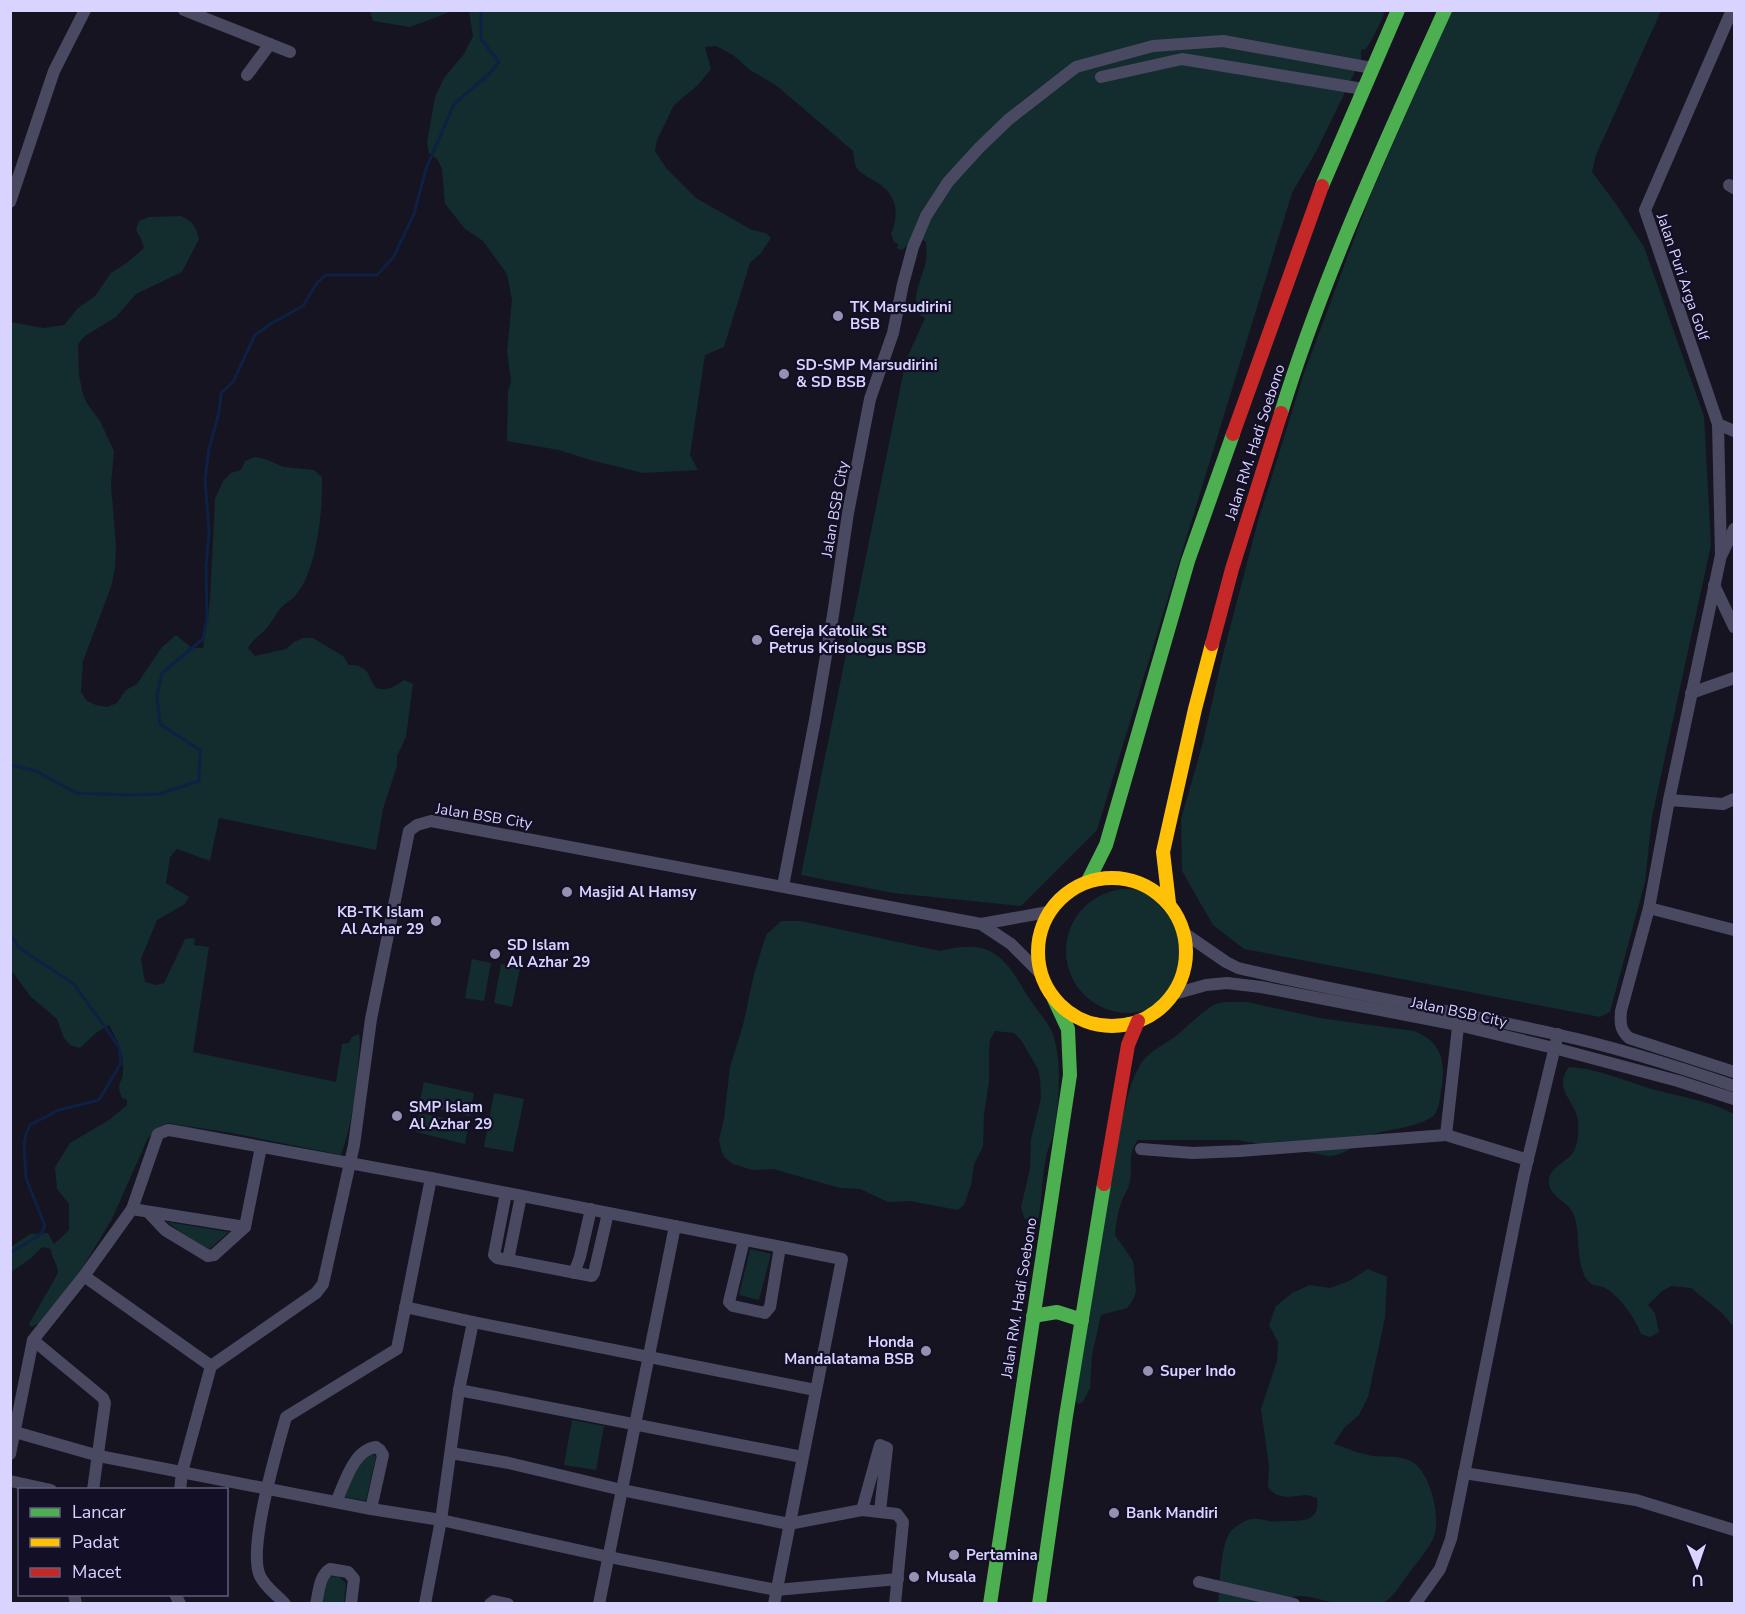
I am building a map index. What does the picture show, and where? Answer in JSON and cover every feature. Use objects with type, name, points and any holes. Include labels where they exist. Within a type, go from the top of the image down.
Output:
[{"type":"main road","name":"Jalan RM. Hadi Soebono","points":[[1088,881],[1106,845],[1188,561],[1328,168],[1398,10]]},
{"type":"main road","name":"Jalan RM. Hadi Soebono","points":[[1169,903],[1164,852],[1196,709],[1232,569],[1291,381],[1347,232],[1445,10]]},
{"type":"main road","name":"Jalan RM. Hadi Soebono","points":[[990,1604],[1070,1075],[1068,1029],[1041,974],[1037,961],[1037,941],[1048,912],[1068,891],[1088,881],[1110,877],[1132,880],[1152,889],[1169,903],[1178,916],[1184,933],[1186,959],[1183,974],[1174,994],[1158,1010],[1138,1021],[1115,1026],[1092,1024],[1071,1015],[1054,999]]},
{"type":"main road","points":[[1039,1604],[1065,1416],[1124,1068],[1128,1045],[1138,1021]]},
{"type":"main road","points":[[1033,1316],[1046,1311],[1061,1312],[1082,1320]]},
{"type":"street","points":[[11,200],[54,71],[86,10]]},
{"type":"street","points":[[184,10],[290,52]]},
{"type":"street","name":"Jalan Puri Arga Golf","points":[[1721,555],[1718,424],[1645,210],[1732,10]]},
{"type":"street","name":"Jalan BSB City","points":[[783,886],[823,673],[848,513],[870,399],[893,333],[913,247],[926,216],[948,182],[1008,120],[1076,67],[1153,46],[1223,41],[1372,68]]},
{"type":"street","points":[[247,75],[270,44]]},
{"type":"street","points":[[1153,46],[1182,59],[1363,89]]},
{"type":"street","points":[[1101,77],[1182,59]]},
{"type":"street","points":[[1718,424],[1734,431]]},
{"type":"street","name":"Jalan Puri Arga Golf","points":[[1734,529],[1721,555],[1714,585],[1649,908],[1620,1022],[1624,1034],[1629,1038],[1734,1072]]},
{"type":"street","points":[[1714,585],[1734,627]]},
{"type":"street","points":[[1691,693],[1734,678]]},
{"type":"street","points":[[1669,800],[1731,804]]},
{"type":"street","name":"Jalan BSB City","points":[[211,1366],[320,1289],[323,1284],[354,1145],[371,1019],[409,831],[417,825],[431,821],[981,924],[1048,912]]},
{"type":"street","points":[[1649,908],[1734,930]]},
{"type":"street","name":"Jalan BSB City","points":[[981,924],[1011,944],[1041,974]]},
{"type":"street","name":"Jalan BSB City","points":[[1184,933],[1238,968],[1459,1019],[1734,1099]]},
{"type":"street","name":"Jalan BSB City","points":[[1174,994],[1206,985],[1227,983],[1558,1034],[1682,1068],[1734,1086]]},
{"type":"street","points":[[1446,1135],[1459,1019]]},
{"type":"street","points":[[1415,1604],[1440,1569],[1452,1539],[1528,1160],[1558,1034]]},
{"type":"street","points":[[10,1454],[33,1340],[84,1276],[132,1209],[158,1134],[163,1131],[175,1131],[591,1209],[842,1259],[774,1604]]},
{"type":"street","points":[[1141,1149],[1193,1153],[1446,1135],[1528,1160]]},
{"type":"street","points":[[149,1213],[165,1230],[208,1256],[214,1255],[245,1227],[261,1148]]},
{"type":"street","points":[[285,1604],[266,1586],[256,1564],[267,1488],[286,1417],[395,1350],[431,1178]]},
{"type":"street","points":[[506,1193],[495,1257],[590,1277],[594,1273],[608,1213]]},
{"type":"street","points":[[508,1260],[520,1196]]},
{"type":"street","points":[[132,1209],[245,1227]]},
{"type":"street","points":[[574,1273],[591,1209]]},
{"type":"street","points":[[599,1604],[675,1226]]},
{"type":"street","points":[[744,1240],[729,1302],[734,1306],[765,1313],[770,1307],[780,1247]]},
{"type":"street","points":[[84,1276],[211,1366],[182,1472],[180,1488]]},
{"type":"street","points":[[405,1307],[815,1390]]},
{"type":"street","points":[[425,1604],[441,1520],[459,1390],[473,1322]]},
{"type":"street","points":[[33,1340],[105,1401],[93,1488]]},
{"type":"street","points":[[459,1390],[802,1457]]},
{"type":"street","points":[[15,1432],[99,1456],[371,1509],[441,1520],[609,1557],[776,1590],[898,1579]]},
{"type":"street","points":[[862,1510],[880,1445],[887,1448],[880,1511]]},
{"type":"street","points":[[336,1502],[358,1456],[365,1450],[376,1448],[382,1455],[371,1509]]},
{"type":"street","points":[[451,1453],[789,1524],[862,1510],[897,1514],[902,1520],[895,1604]]},
{"type":"street","points":[[1464,1473],[1636,1500],[1734,1530]]},
{"type":"street","points":[[10,1481],[42,1488]]},
{"type":"street","points":[[316,1604],[321,1579],[330,1569],[348,1572],[354,1579],[351,1604]]},
{"type":"street","points":[[1199,1582],[1294,1604]]},
{"type":"street","points":[[490,1604],[494,1601],[508,1604]]},
{"type":"green space","points":[[370,10],[453,11],[410,27],[373,21]]},
{"type":"green space","points":[[469,11],[1385,11],[1366,49],[1361,50],[1361,59],[1317,150],[1292,193],[1097,830],[1021,906],[893,893],[801,875],[906,360],[925,318],[917,313],[916,299],[926,261],[926,242],[917,236],[902,250],[897,248],[898,244],[894,242],[891,234],[896,213],[893,200],[885,188],[858,170],[853,151],[777,86],[750,70],[733,55],[716,46],[705,47],[711,69],[698,85],[674,105],[657,140],[655,151],[666,168],[696,198],[752,230],[766,233],[771,238],[761,253],[750,263],[724,347],[705,355],[690,455],[698,470],[643,473],[559,450],[507,441],[508,391],[511,382],[507,351],[512,300],[507,274],[483,241],[465,229],[445,204],[442,169],[437,159],[429,153],[427,143],[435,97],[444,78],[464,54],[473,36]]},
{"type":"green space","points":[[1451,11],[1661,11],[1596,155],[1592,172],[1644,247],[1704,416],[1711,545],[1652,817],[1645,882],[1610,1012],[1600,1017],[1244,949],[1213,925],[1182,871],[1181,819],[1203,742],[1222,658],[1258,521],[1303,376],[1369,199]]},
{"type":"green space","points":[[181,216],[193,225],[199,239],[182,272],[136,294],[116,317],[85,336],[78,344],[79,375],[83,395],[100,421],[114,451],[111,484],[116,546],[111,587],[83,661],[81,692],[87,701],[107,707],[117,703],[126,690],[137,684],[162,647],[176,635],[192,648],[203,648],[210,600],[215,499],[223,481],[231,473],[241,470],[245,461],[255,457],[284,467],[314,470],[322,477],[322,490],[317,540],[302,587],[248,648],[255,656],[286,649],[303,638],[313,638],[343,656],[349,665],[364,669],[379,689],[390,688],[404,680],[413,684],[406,737],[397,756],[397,766],[383,809],[376,850],[219,818],[210,861],[177,849],[170,857],[166,883],[189,897],[185,904],[157,920],[141,959],[145,982],[156,985],[164,983],[185,939],[195,938],[194,945],[209,947],[193,1052],[336,1082],[342,1044],[349,1043],[352,1037],[359,1034],[354,1099],[341,1155],[232,1133],[167,1123],[148,1138],[112,1219],[72,1285],[41,1322],[32,1327],[29,1324],[58,1273],[57,1267],[51,1249],[42,1247],[30,1259],[11,1272],[11,1247],[30,1234],[48,1233],[54,1244],[69,1230],[69,1204],[57,1189],[55,1167],[70,1143],[109,1120],[127,1105],[127,1100],[122,1098],[119,1088],[123,1071],[121,1052],[109,1025],[96,1033],[80,1048],[70,1045],[64,1038],[57,1019],[31,997],[11,970],[11,322],[43,328],[64,325],[78,308],[95,296],[111,273],[144,248],[136,230],[139,221],[149,217]]},
{"type":"green space","points":[[1128,889],[1152,893],[1172,907],[1186,927],[1190,951],[1186,975],[1172,995],[1152,1009],[1128,1013],[1104,1009],[1084,995],[1070,975],[1066,951],[1070,927],[1084,907],[1104,893]]},
{"type":"green space","points":[[781,921],[801,921],[940,951],[969,947],[980,948],[990,951],[1008,965],[1052,1032],[1058,1056],[1057,1112],[1053,1136],[1047,1152],[1039,1217],[1031,1223],[1024,1218],[1021,1207],[1030,1169],[1031,1139],[1041,1098],[1040,1078],[1038,1069],[1021,1040],[1014,1033],[995,1031],[990,1040],[983,1146],[974,1165],[971,1185],[964,1205],[958,1210],[910,1201],[888,1202],[860,1189],[840,1188],[773,1169],[752,1170],[733,1164],[725,1158],[719,1139],[724,1119],[730,1067],[766,935]]},
{"type":"green space","points":[[472,959],[491,963],[484,1001],[465,998]]},
{"type":"green space","points":[[501,964],[520,968],[512,1007],[494,1003]]},
{"type":"green space","points":[[1247,1002],[1320,1018],[1414,1031],[1424,1036],[1437,1048],[1442,1063],[1440,1100],[1437,1109],[1435,1114],[1424,1121],[1374,1134],[1342,1153],[1329,1156],[1236,1140],[1138,1140],[1132,1151],[1129,1187],[1123,1198],[1115,1235],[1133,1261],[1136,1291],[1127,1308],[1101,1315],[1092,1355],[1090,1388],[1083,1402],[1078,1404],[1075,1400],[1120,1123],[1133,1079],[1143,1060],[1151,1052],[1176,1036],[1200,1014],[1217,1004]]},
{"type":"green space","points":[[1569,1067],[1605,1074],[1651,1089],[1708,1103],[1734,1114],[1734,1327],[1722,1313],[1691,1288],[1671,1286],[1662,1291],[1648,1305],[1655,1313],[1659,1332],[1650,1337],[1641,1334],[1632,1316],[1616,1296],[1605,1288],[1591,1284],[1584,1275],[1575,1218],[1572,1211],[1556,1196],[1549,1184],[1551,1173],[1572,1154],[1578,1139],[1576,1114],[1566,1095],[1563,1082]]},
{"type":"green space","points":[[424,1082],[474,1093],[470,1116],[419,1105]]},
{"type":"green space","points":[[494,1093],[524,1099],[513,1152],[484,1147]]},
{"type":"green space","points":[[419,1113],[469,1123],[465,1144],[416,1132]]},
{"type":"green space","points":[[167,1222],[229,1232],[207,1251]]},
{"type":"green space","points":[[750,1249],[771,1254],[759,1300],[739,1295]]},
{"type":"green space","points":[[1368,1269],[1387,1277],[1385,1318],[1368,1397],[1359,1415],[1344,1428],[1334,1444],[1368,1455],[1399,1458],[1414,1463],[1425,1477],[1433,1498],[1436,1521],[1433,1539],[1396,1591],[1382,1603],[1341,1603],[1302,1596],[1285,1603],[1218,1604],[1223,1555],[1227,1537],[1231,1531],[1251,1519],[1306,1520],[1316,1511],[1317,1498],[1307,1495],[1287,1497],[1277,1495],[1268,1486],[1269,1466],[1261,1409],[1277,1361],[1278,1342],[1269,1325],[1276,1306],[1292,1293],[1310,1285],[1330,1288],[1349,1281]]},
{"type":"green space","points":[[572,1420],[604,1426],[596,1470],[564,1465]]},
{"type":"green space","points":[[370,1453],[376,1456],[366,1501],[345,1497],[354,1468]]},
{"type":"green space","points":[[338,1576],[346,1583],[344,1603],[322,1604],[326,1577]]},
{"type":"waterway","points":[[10,765],[36,771],[76,793],[159,794],[199,781],[200,750],[160,724],[157,695],[162,673],[203,639],[207,618],[206,567],[209,531],[205,479],[221,393],[233,382],[255,335],[303,306],[317,283],[326,275],[377,275],[393,258],[414,214],[426,169],[454,104],[487,76],[499,62],[481,39],[481,10]]},
{"type":"waterway","points":[[10,934],[19,948],[74,984],[119,1047],[121,1063],[99,1100],[59,1110],[30,1125],[24,1145],[26,1178],[45,1226],[41,1234],[10,1253]]},
{"type":"traffic: fast","points":[[1322,186],[1398,10]]},
{"type":"traffic: fast","points":[[1281,413],[1336,259],[1445,10]]},
{"type":"traffic: fast","points":[[1088,881],[1106,845],[1188,561],[1233,434]]},
{"type":"traffic: fast","points":[[990,1604],[1070,1075],[1068,1029],[1054,999]]},
{"type":"traffic: fast","points":[[1039,1604],[1066,1416],[1104,1184]]},
{"type":"traffic: fast","points":[[1033,1316],[1057,1312],[1082,1320]]},
{"type":"traffic: slow","points":[[1169,903],[1163,852],[1212,644]]},
{"type":"traffic: slow","points":[[1112,878],[1140,883],[1165,899],[1181,924],[1186,952],[1181,980],[1165,1005],[1140,1021],[1112,1026],[1084,1021],[1059,1005],[1043,980],[1038,952],[1043,924],[1059,899],[1084,883],[1112,878]]},
{"type":"traffic: jam","points":[[1233,434],[1322,186]]},
{"type":"traffic: jam","points":[[1212,644],[1232,569],[1281,413]]},
{"type":"traffic: jam","points":[[1104,1184],[1128,1045],[1138,1021]]},
{"type":"place","name":"TK Marsudirini BSB","points":[[838,316]]},
{"type":"place","name":"SD-SMP Marsudirini & SD BSB","points":[[784,374]]},
{"type":"place","name":"Gereja Katolik St Petrus Krisologus BSB","points":[[757,640]]},
{"type":"place","name":"Masjid Al Hamsy","points":[[567,892]]},
{"type":"place","name":"KB-TK Islam Al Azhar 29","points":[[436,921]]},
{"type":"place","name":"SD Islam Al Azhar 29","points":[[495,954]]},
{"type":"place","name":"SMP Islam Al Azhar 29","points":[[397,1116]]},
{"type":"place","name":"Honda Mandalatama BSB","points":[[926,1351]]},
{"type":"place","name":"Super Indo","points":[[1148,1371]]},
{"type":"place","name":"Bank Mandiri","points":[[1114,1513]]},
{"type":"place","name":"Pertamina","points":[[954,1555]]},
{"type":"place","name":"Musala","points":[[914,1577]]}]
